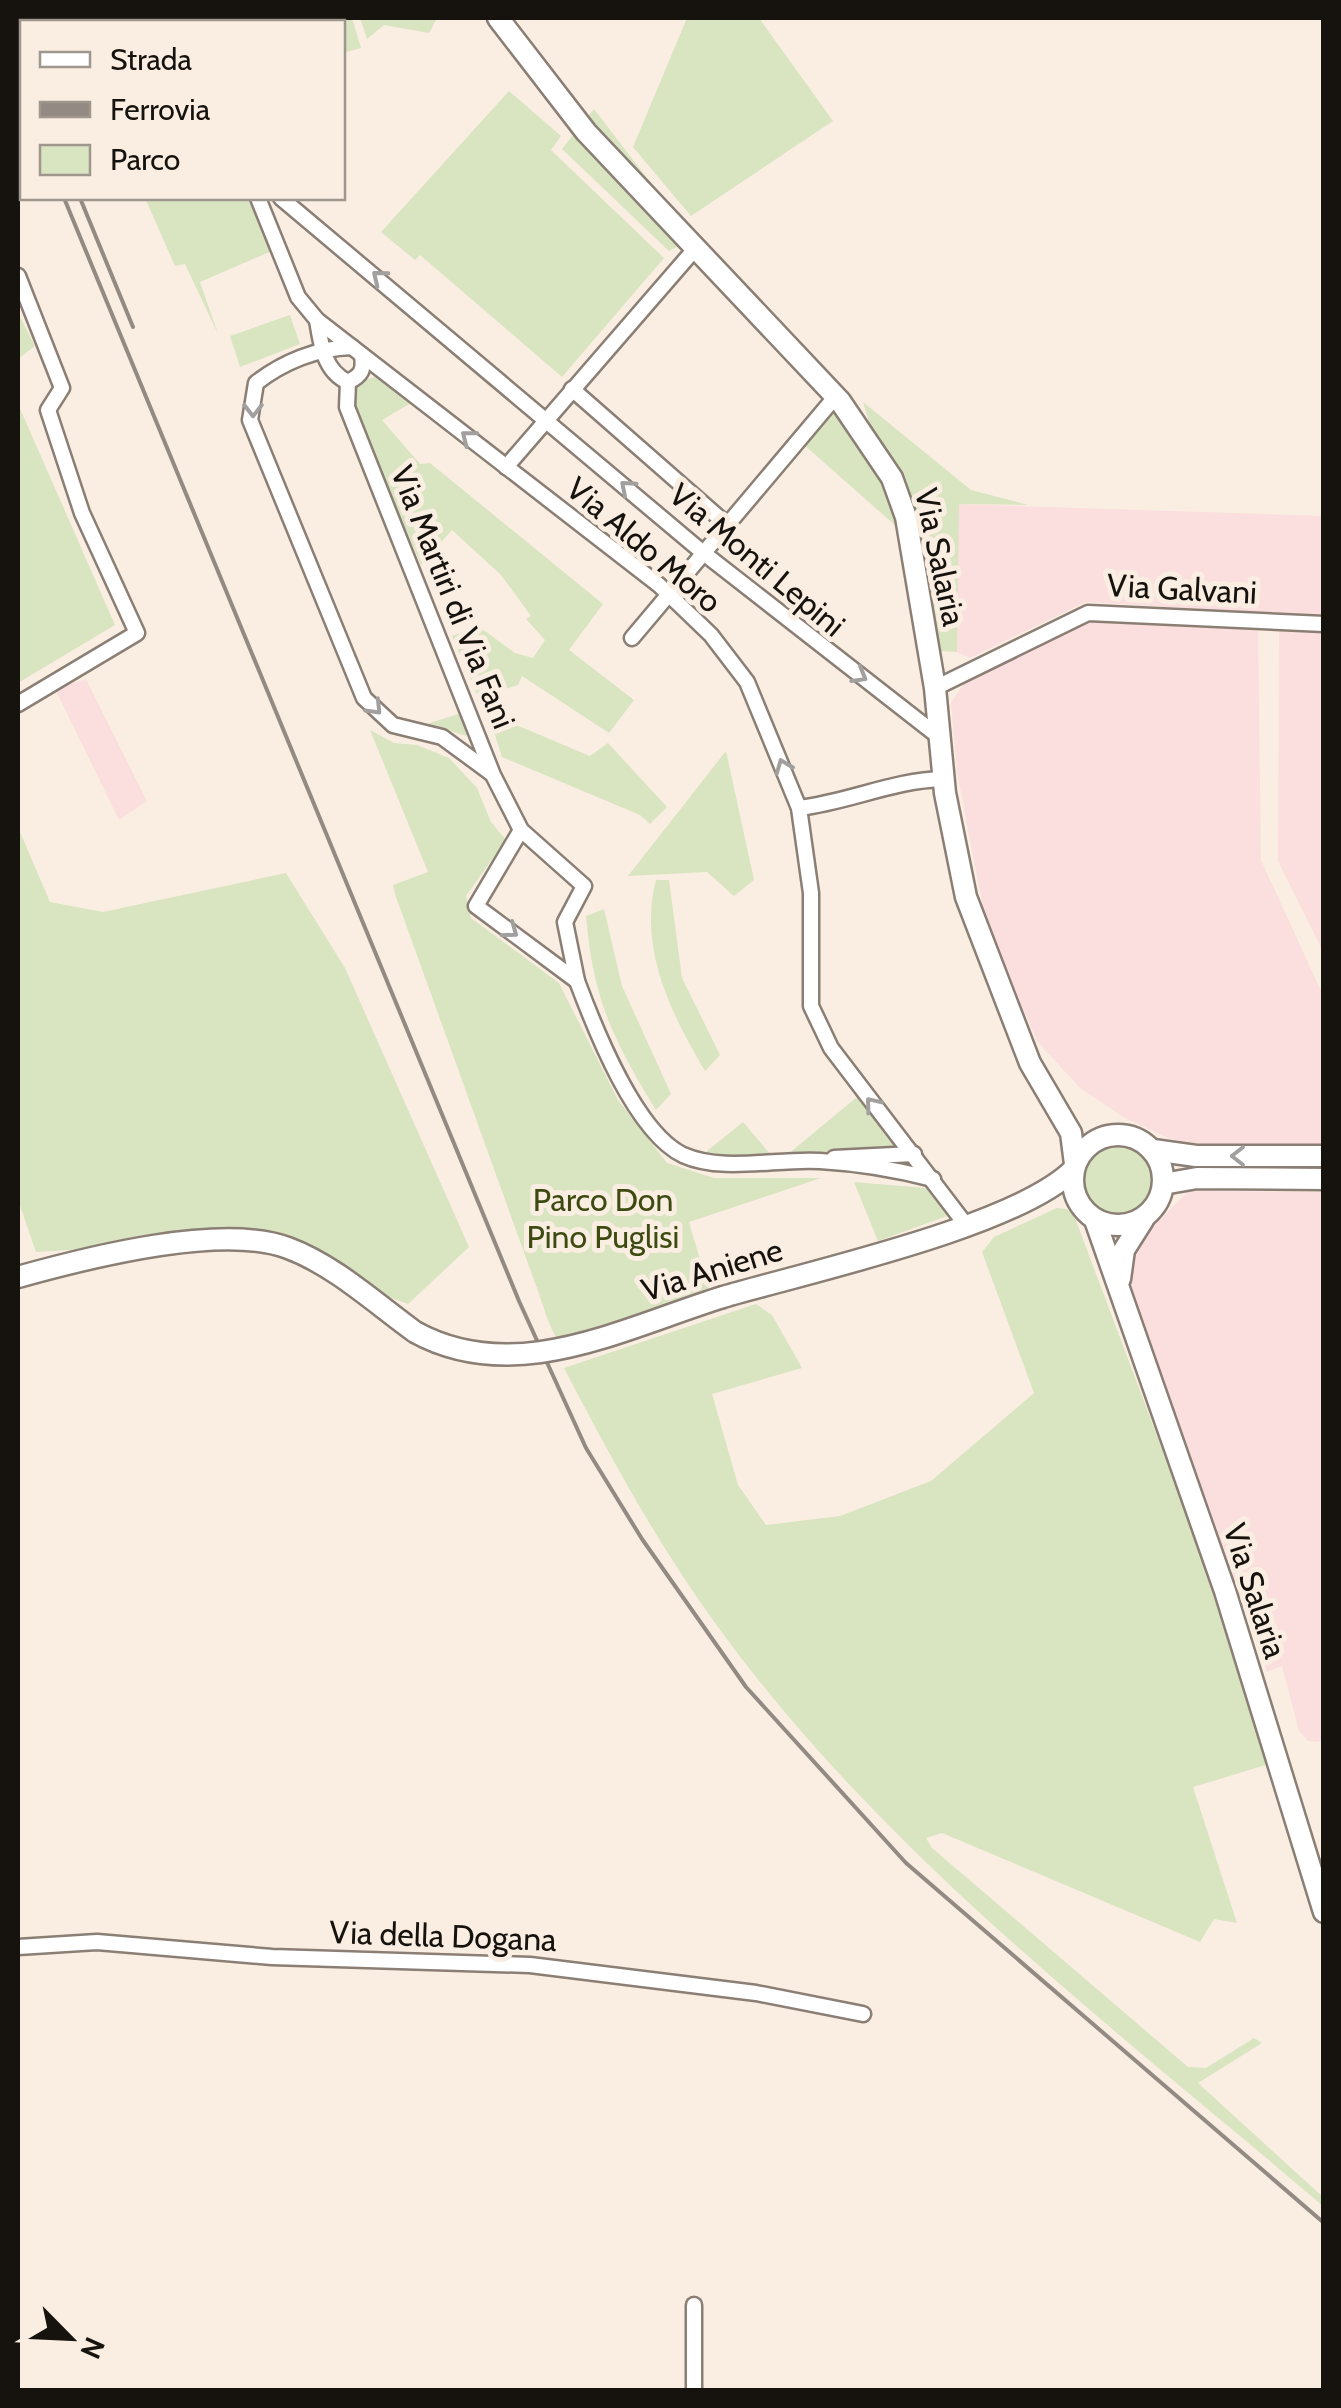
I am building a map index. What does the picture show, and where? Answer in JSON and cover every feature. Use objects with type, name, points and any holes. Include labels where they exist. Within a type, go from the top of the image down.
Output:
[{"type":"main road","name":"Via Salaria","points":[[498,18],[586,132],[689,255],[836,396],[871,442],[906,517],[935,688],[943,780],[955,853],[980,941],[1030,1062],[1062,1112],[1074,1167],[1074,1195],[1088,1213],[1121,1291],[1225,1591],[1324,1912]]},
{"type":"main road","points":[[1062,1112],[1110,1135],[1141,1140],[1153,1150],[1196,1156],[1324,1156]]},
{"type":"main road","points":[[1074,1167],[1096,1140],[1110,1135]]},
{"type":"main road","points":[[1153,1150],[1163,1184],[1198,1178],[1324,1179]]},
{"type":"main road","name":"Via Aniene","points":[[1026,1202],[1074,1167]]},
{"type":"main road","name":"Via Salaria","points":[[1121,1291],[1124,1250],[1160,1197],[1163,1184]]},
{"type":"main road","name":"Via Aniene","points":[[18,1277],[28,1269],[207,1241],[267,1242],[312,1259],[415,1332],[469,1354],[520,1357],[966,1225],[1026,1202],[1055,1199],[1088,1213]]},
{"type":"main road","points":[[1088,1213],[1120,1226],[1145,1217]]},
{"type":"street","name":"Via Aldo Moro","points":[[259,200],[298,297],[317,320],[668,593],[710,634],[746,682],[800,808],[812,893],[811,1006],[831,1048],[966,1225]]},
{"type":"street","name":"Via Monti Lepini","points":[[284,200],[701,551],[938,736]]},
{"type":"street","points":[[506,467],[689,255]]},
{"type":"street","points":[[18,276],[62,388],[48,410],[61,458],[137,633],[21,700]]},
{"type":"street","points":[[317,320],[322,351],[334,376],[353,380],[388,374]]},
{"type":"street","points":[[353,380],[364,368],[357,351],[322,351],[277,367],[256,383],[250,420],[364,698],[393,724],[442,737],[493,775]]},
{"type":"street","name":"Via Martiri di Via Fani","points":[[353,380],[344,398],[347,407],[493,775],[521,830],[584,886],[564,922],[577,981],[618,1076],[661,1137],[679,1153],[710,1162],[824,1161]]},
{"type":"street","points":[[572,389],[725,523]]},
{"type":"street","points":[[632,638],[701,551],[836,396]]},
{"type":"street","name":"Via Galvani","points":[[935,688],[1088,613],[1324,624]]},
{"type":"street","points":[[800,808],[860,797],[909,780],[943,780]]},
{"type":"street","points":[[521,830],[476,906],[577,981]]},
{"type":"street","points":[[824,1161],[914,1154]]},
{"type":"street","points":[[824,1161],[934,1180]]},
{"type":"street","name":"Via della Dogana","points":[[18,1947],[98,1942],[272,1958],[530,1965],[756,1993],[863,2014]]},
{"type":"street","points":[[694,2305],[694,2390]]},
{"type":"shaded area","points":[[958,504],[1323,516],[1323,616],[1086,602],[970,658],[957,652]]},
{"type":"shaded area","points":[[1096,620],[1258,627],[1261,860],[1323,995],[1323,1146],[1205,1148],[1168,1138],[1123,1117],[1080,1088],[1037,1041],[986,923],[957,772],[951,703],[969,676]]},
{"type":"shaded area","points":[[1279,628],[1323,630],[1323,951],[1278,861]]},
{"type":"shaded area","points":[[86,679],[147,801],[119,820],[55,689]]},
{"type":"shaded area","points":[[1189,1191],[1323,1192],[1324,1739],[1318,1742],[1308,1741],[1299,1731],[1282,1666],[1267,1672],[1131,1289],[1132,1247]]},
{"type":"green space","points":[[352,18],[361,48],[345,52],[345,20],[321,20]]},
{"type":"green space","points":[[360,18],[437,18],[429,33],[384,25],[367,39]]},
{"type":"green space","points":[[687,18],[759,18],[833,121],[691,216],[633,147]]},
{"type":"green space","points":[[509,91],[561,136],[551,150],[664,258],[562,377],[420,255],[415,260],[381,232]]},
{"type":"green space","points":[[594,109],[693,238],[669,251],[562,149]]},
{"type":"green space","points":[[146,200],[253,200],[274,250],[200,282],[218,334],[185,264],[175,266]]},
{"type":"green space","points":[[18,313],[35,346],[18,359]]},
{"type":"green space","points":[[290,315],[300,344],[240,367],[230,336]]},
{"type":"green space","points":[[381,375],[411,403],[382,420],[420,464],[430,463],[603,604],[569,650],[634,700],[609,733],[522,676],[518,685],[478,697],[452,636],[478,626],[515,653],[533,658],[545,640],[526,619],[531,616],[501,575],[452,530],[421,565],[350,398],[351,384]]},
{"type":"green space","points":[[863,402],[971,490],[1028,505],[959,504],[957,652],[940,651]]},
{"type":"green space","points":[[836,403],[877,464],[897,527],[802,443]]},
{"type":"green space","points":[[18,404],[115,625],[18,683]]},
{"type":"green space","points":[[488,713],[590,756],[608,743],[667,807],[650,824],[640,815],[502,757]]},
{"type":"green space","points":[[458,714],[469,730],[466,736],[427,724]]},
{"type":"green space","name":"Parco Don Pino Puglisi","points":[[370,730],[394,743],[417,745],[449,758],[477,788],[491,822],[506,840],[466,896],[471,918],[559,983],[618,1100],[667,1163],[714,1178],[821,1178],[689,1222],[709,1290],[558,1340],[554,1334],[395,894],[393,885],[428,872]]},
{"type":"green space","points":[[726,751],[754,880],[734,896],[707,872],[628,876]]},
{"type":"green space","points":[[20,832],[50,902],[103,912],[286,873],[345,968],[469,1247],[408,1304],[234,1240],[36,1252],[18,1200]]},
{"type":"green space","points":[[656,880],[669,880],[682,978],[720,1055],[705,1071],[680,1027],[661,979],[651,930]]},
{"type":"green space","points":[[604,909],[622,986],[671,1094],[656,1110],[617,1040],[600,995],[586,916]]},
{"type":"green space","points":[[857,1097],[895,1146],[787,1155]]},
{"type":"green space","points":[[743,1122],[771,1155],[702,1155]]},
{"type":"green space","points":[[1119,1147],[1144,1157],[1154,1182],[1144,1207],[1119,1217],[1094,1207],[1084,1182],[1094,1157]]},
{"type":"green space","points":[[854,1182],[926,1188],[947,1216],[878,1241]]},
{"type":"green space","points":[[1057,1208],[1067,1209],[1075,1218],[1183,1505],[1269,1764],[1193,1787],[1237,1923],[1214,1919],[1200,1942],[942,1833],[926,1838],[932,1848],[1188,2067],[1206,2068],[1254,2038],[1262,2043],[1198,2083],[1323,2197],[1323,2206],[1003,1934],[852,1788],[783,1710],[696,1596],[636,1500],[564,1368],[756,1304],[772,1315],[802,1368],[712,1394],[738,1485],[766,1525],[840,1516],[931,1481],[1034,1393],[982,1252],[994,1237]]},
{"type":"railway","points":[[18,47],[20,53]]},
{"type":"railway","points":[[18,83],[20,89]]},
{"type":"railway","points":[[65,200],[519,1301],[586,1448],[642,1539],[746,1687],[906,1863],[1324,2223]]},
{"type":"railway","points":[[81,200],[133,327]]}]
